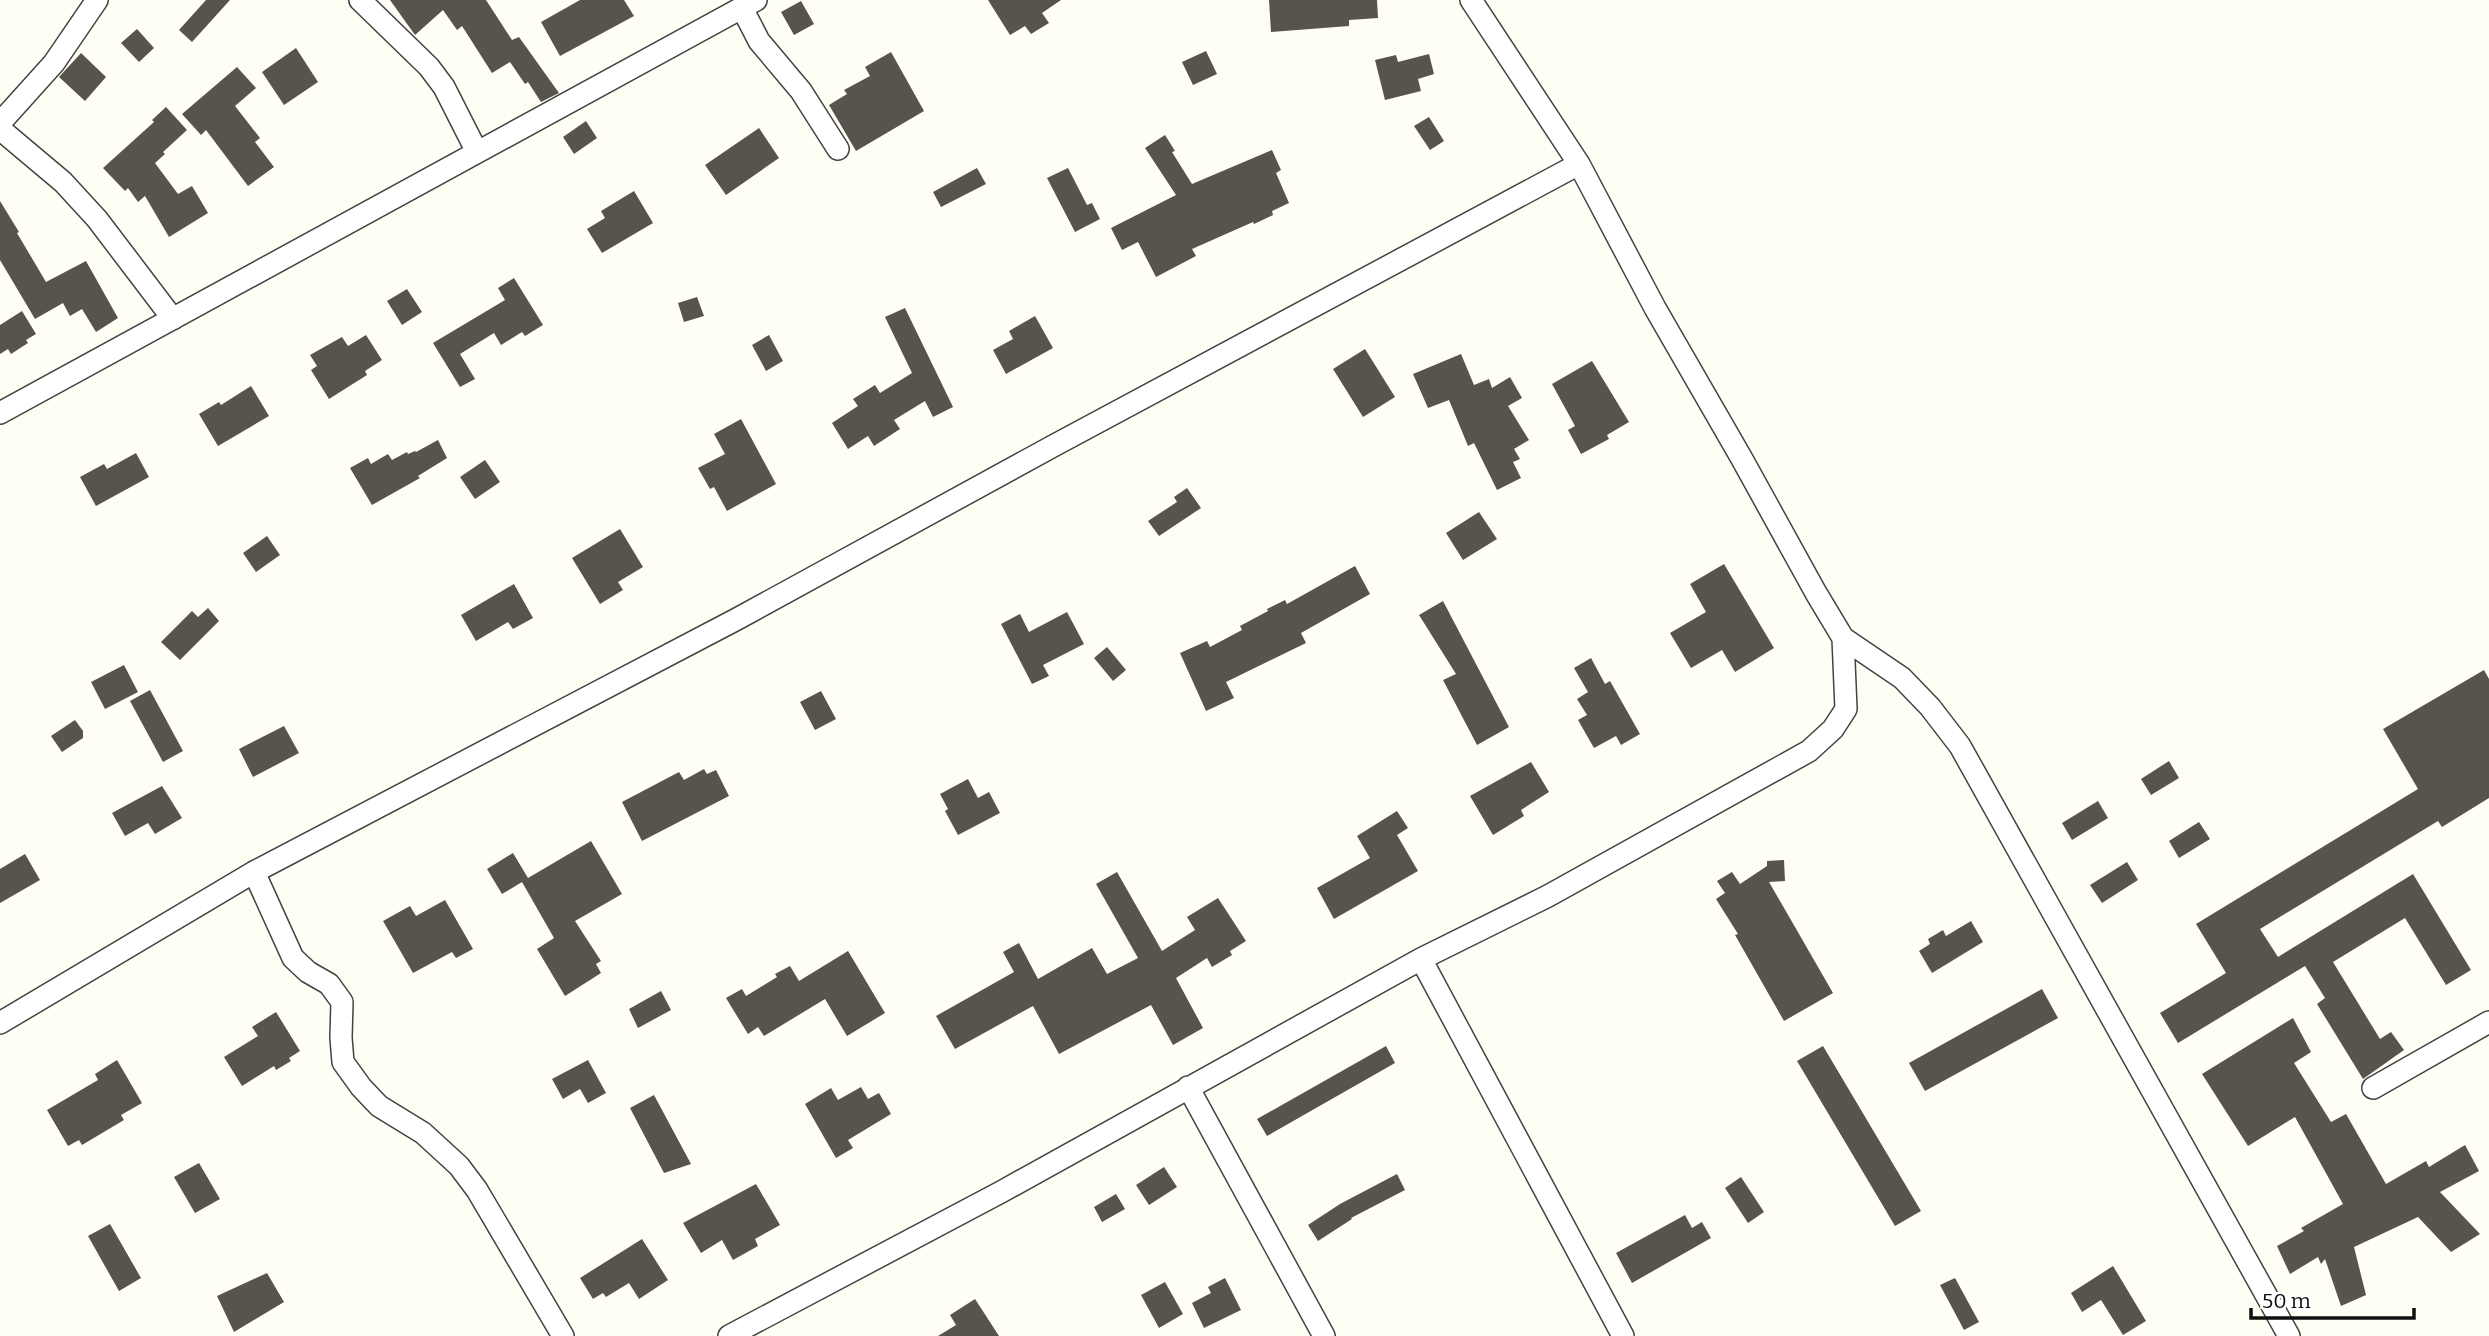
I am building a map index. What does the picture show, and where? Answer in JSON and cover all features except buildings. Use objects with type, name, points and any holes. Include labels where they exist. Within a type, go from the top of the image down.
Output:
[{"type":"street","points":[[0,123],[54,62],[97,0]]},
{"type":"street","points":[[360,0],[429,67],[444,88],[477,152]]},
{"type":"street","points":[[1471,0],[1579,164],[1655,308],[1843,638],[1902,678],[1930,707],[1960,746],[2289,1336]]},
{"type":"street","points":[[0,413],[749,4],[759,41],[801,91],[838,149]]},
{"type":"street","points":[[0,129],[63,182],[97,219],[173,319]]},
{"type":"street","points":[[0,1023],[254,872],[737,619],[1579,164]]},
{"type":"street","points":[[729,1336],[1001,1192],[1421,959],[1548,896],[1810,751],[1833,729],[1846,709],[1843,638]]},
{"type":"street","points":[[254,872],[293,958],[329,984],[342,1002],[343,1062],[361,1087],[380,1106],[423,1133],[459,1166],[477,1190],[563,1336]]},
{"type":"street","points":[[1421,959],[1623,1336]]},
{"type":"street","points":[[2373,1088],[2489,1022]]},
{"type":"street","points":[[1188,1087],[1324,1336]]}]
